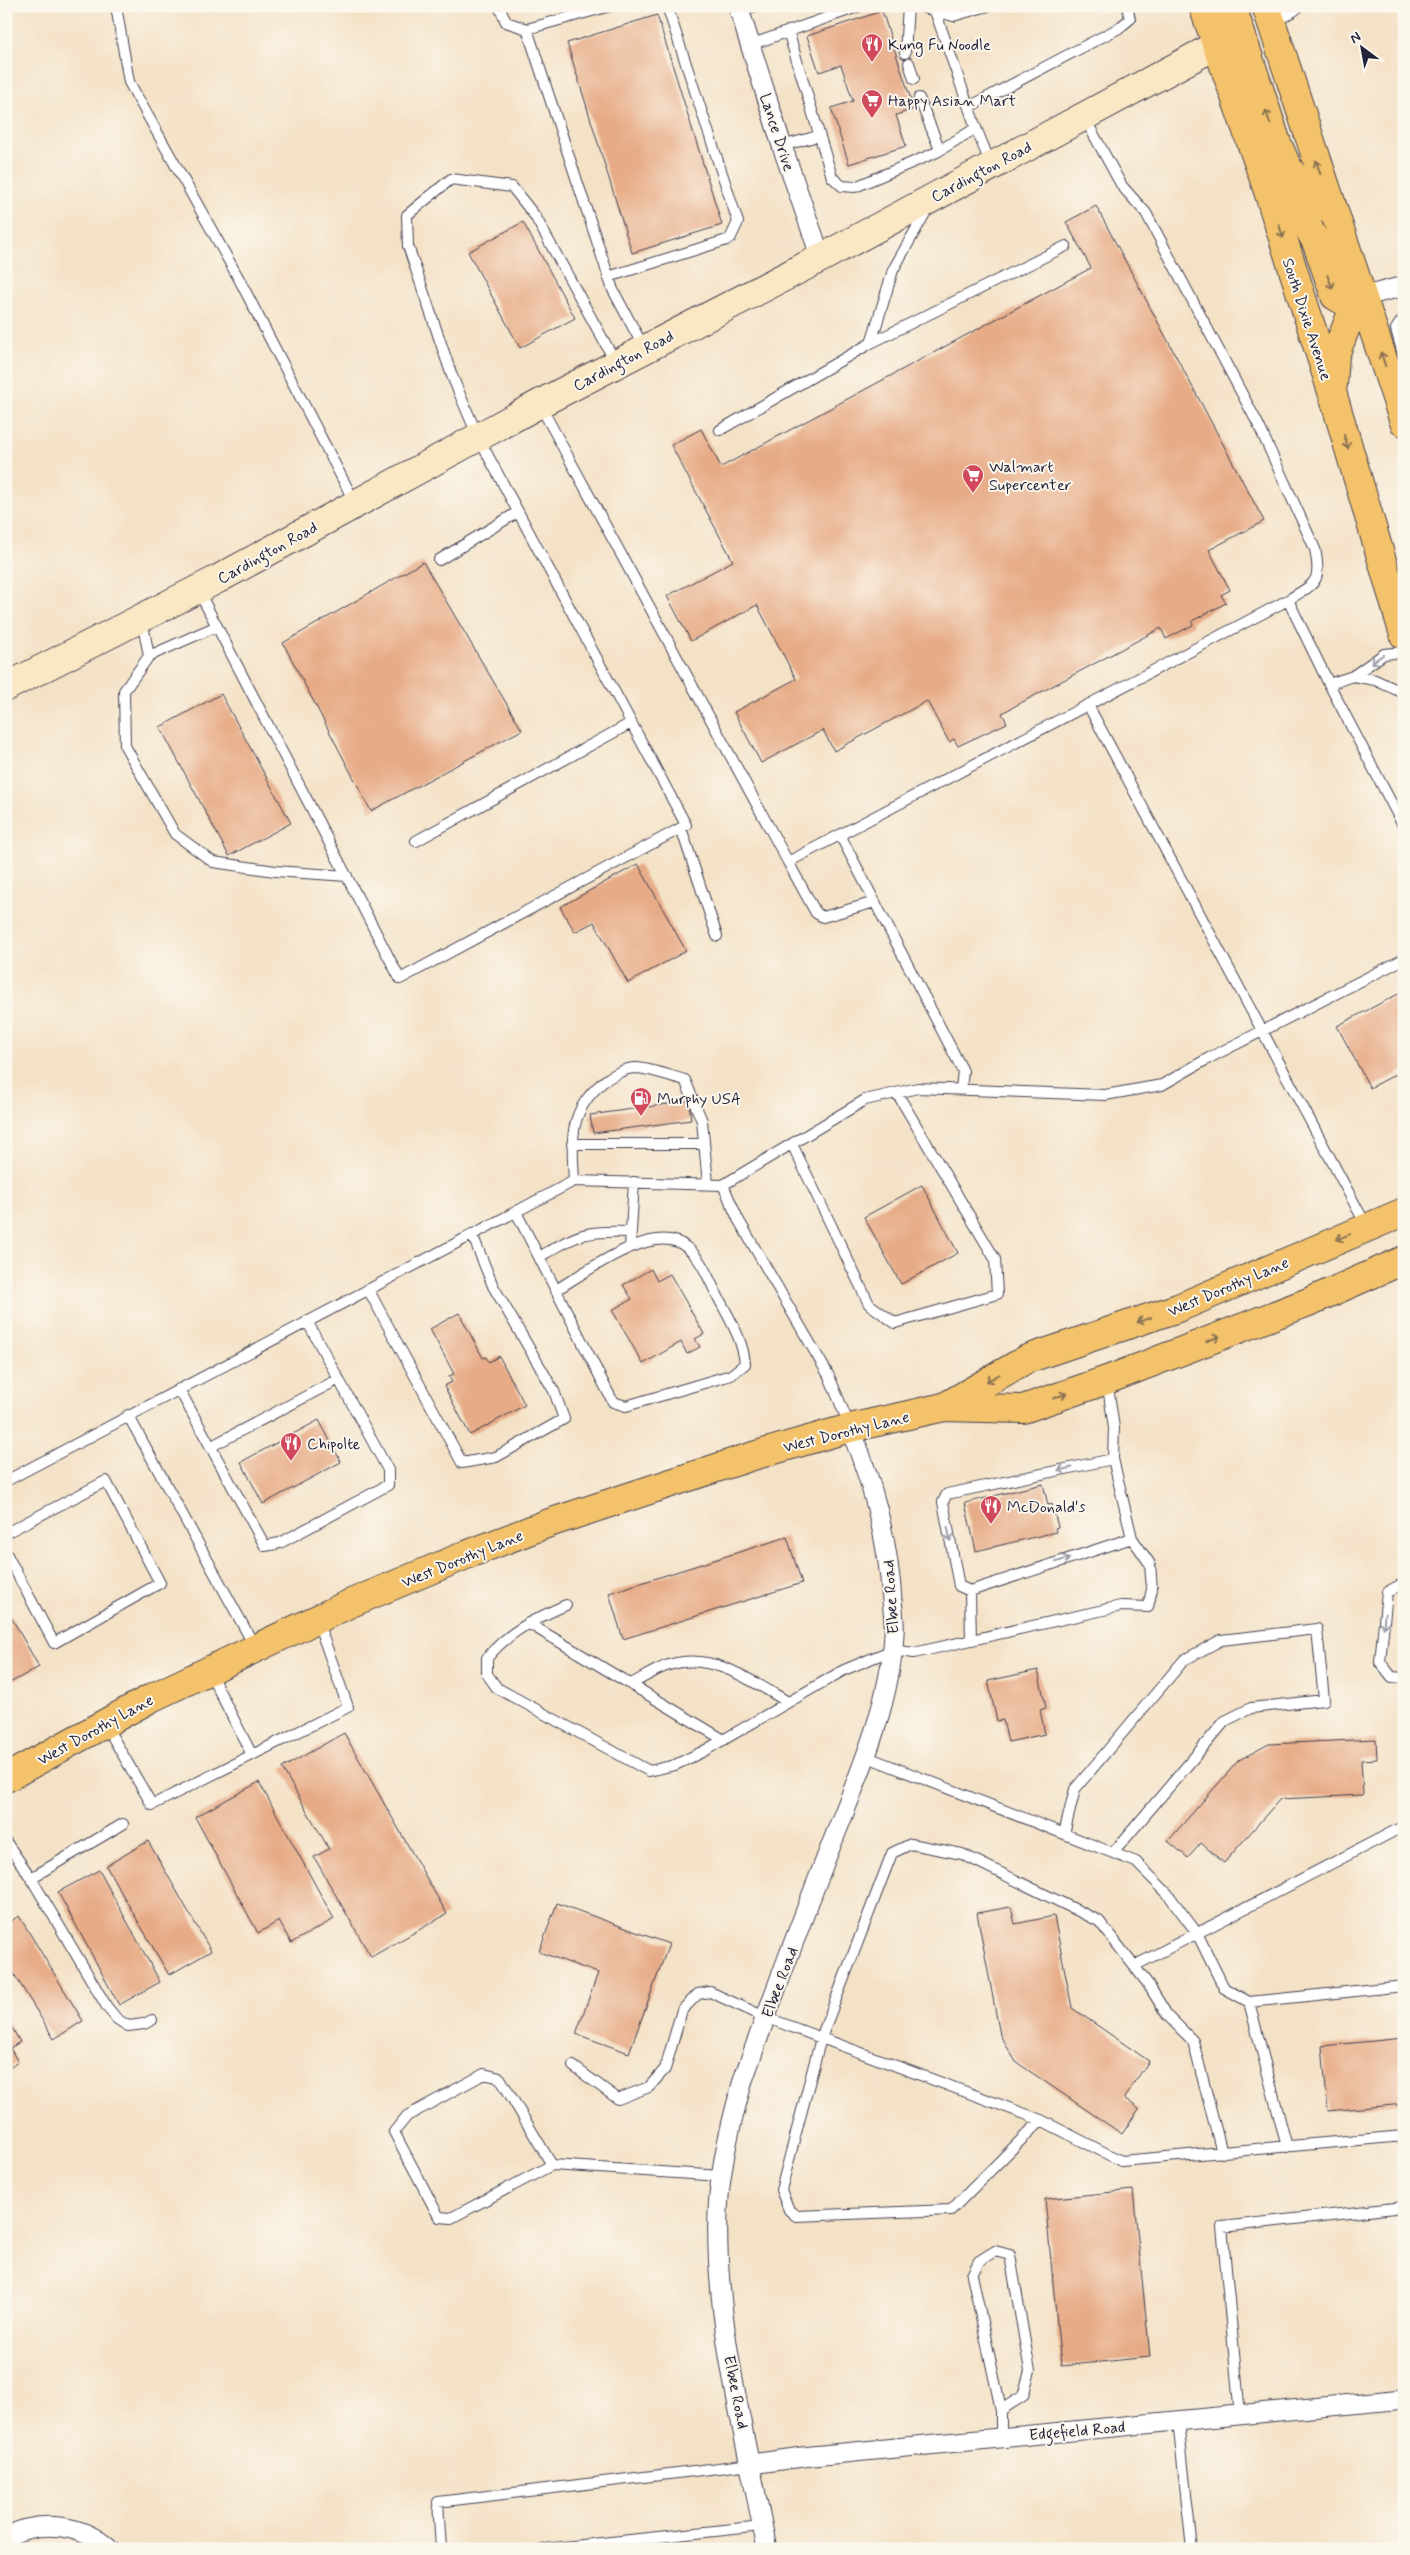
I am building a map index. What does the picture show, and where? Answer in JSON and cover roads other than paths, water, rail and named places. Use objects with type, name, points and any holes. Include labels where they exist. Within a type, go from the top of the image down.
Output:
[{"type":"main road","name":"South Dixie Avenue","points":[[1203,6],[1215,46],[1266,185],[1333,396],[1365,510],[1404,636]]},
{"type":"main road","points":[[1232,6],[1277,143],[1287,166],[1302,186],[1333,214]]},
{"type":"main road","points":[[1277,11],[1333,214],[1404,422]]},
{"type":"main road","points":[[1266,185],[1308,227],[1317,244],[1335,296],[1342,300],[1362,297]]},
{"type":"main road","points":[[1333,396],[1335,355],[1362,297]]},
{"type":"main road","points":[[1365,510],[1404,568]]},
{"type":"main road","name":"West Dorothy Lane","points":[[944,1407],[1027,1359],[1178,1308],[1404,1212]]},
{"type":"main road","name":"West Dorothy Lane","points":[[6,1778],[104,1723],[255,1648],[466,1555],[557,1520],[753,1456],[850,1428],[944,1407],[1023,1409],[1107,1380],[1311,1301],[1404,1260]]},
{"type":"street","name":"Lance Drive","points":[[744,8],[750,45],[782,146],[821,258]]},
{"type":"street","name":"Cardington Road","points":[[8,680],[142,618],[539,404],[821,258],[1240,32]]},
{"type":"street","points":[[1362,297],[1404,286]]},
{"type":"street","name":"Elbee Road","points":[[767,2549],[721,2296],[718,2235],[722,2176],[731,2124],[743,2080],[879,1715],[892,1650],[894,1632],[890,1571],[883,1527],[867,1468],[850,1428]]},
{"type":"street","name":"Edgefield Road","points":[[751,2464],[1404,2398]]},
{"type":"street","points":[[6,2537],[31,2528],[51,2526],[70,2528],[91,2535],[109,2549]]},
{"type":"lane","points":[[116,6],[128,82],[240,279],[356,504]]},
{"type":"lane","points":[[500,6],[506,22],[528,28],[610,6]]},
{"type":"lane","points":[[608,277],[730,239],[738,222],[668,6]]},
{"type":"lane","points":[[750,45],[860,6]]},
{"type":"lane","points":[[905,53],[908,6]]},
{"type":"lane","points":[[918,6],[953,16],[988,6]]},
{"type":"lane","points":[[969,107],[1119,28],[1130,19],[1127,6]]},
{"type":"lane","points":[[935,11],[991,165]]},
{"type":"lane","points":[[528,28],[608,277],[644,349]]},
{"type":"lane","points":[[788,31],[818,136],[832,177],[842,186],[855,187],[940,150],[976,128]]},
{"type":"lane","points":[[909,63],[914,79]]},
{"type":"lane","points":[[919,98],[940,150]]},
{"type":"lane","points":[[788,862],[1288,600],[1314,583],[1319,570],[1315,549],[1258,424],[1146,213],[1122,186],[1083,116]]},
{"type":"lane","points":[[782,146],[818,136]]},
{"type":"lane","points":[[197,589],[400,979],[686,825],[478,437],[452,376],[408,246],[407,215],[451,179],[512,186],[535,216],[616,364]]},
{"type":"lane","points":[[871,342],[893,270],[934,196]]},
{"type":"lane","points":[[720,430],[871,342],[1066,246]]},
{"type":"lane","points":[[1404,317],[1396,329],[1404,358]]},
{"type":"lane","points":[[539,404],[816,913],[823,917],[875,902]]},
{"type":"lane","points":[[439,560],[518,512]]},
{"type":"lane","points":[[1288,600],[1329,684],[1404,827]]},
{"type":"lane","points":[[142,618],[149,656]]},
{"type":"lane","points":[[217,626],[149,656],[124,691],[125,746],[175,834],[213,862],[275,871],[347,876]]},
{"type":"lane","points":[[1329,684],[1353,676],[1384,654],[1404,652]]},
{"type":"lane","points":[[1353,676],[1375,680],[1404,693]]},
{"type":"lane","points":[[1088,706],[1264,1031],[1367,1227]]},
{"type":"lane","points":[[416,841],[631,724]]},
{"type":"lane","points":[[681,828],[717,936]]},
{"type":"lane","points":[[840,835],[963,1071],[961,1089]]},
{"type":"lane","points":[[6,1481],[574,1181],[723,1185],[865,1100],[918,1088],[1105,1095],[1162,1085],[1404,959]]},
{"type":"lane","points":[[574,1181],[572,1144],[576,1117],[590,1093],[610,1077],[636,1068],[685,1080],[702,1121],[708,1184]]},
{"type":"lane","points":[[792,1144],[869,1304],[895,1323],[997,1294],[995,1259],[897,1093]]},
{"type":"lane","points":[[572,1144],[704,1144]]},
{"type":"lane","points":[[630,1247],[634,1182]]},
{"type":"lane","points":[[723,1185],[738,1218],[829,1376],[850,1428]]},
{"type":"lane","points":[[516,1212],[613,1402],[626,1406],[731,1375],[745,1364],[744,1347],[699,1260],[685,1245],[662,1238],[630,1247],[556,1290]]},
{"type":"lane","points":[[539,1257],[578,1234],[601,1230],[631,1232]]},
{"type":"lane","points":[[368,1289],[462,1462],[496,1456],[564,1419],[554,1391],[493,1286],[472,1234]]},
{"type":"lane","points":[[178,1389],[265,1546],[280,1543],[388,1485],[388,1470],[307,1321]]},
{"type":"lane","points":[[210,1448],[339,1379]]},
{"type":"lane","points":[[566,1605],[528,1624],[499,1643],[487,1658],[487,1674],[497,1688],[649,1770],[675,1765],[724,1740],[844,1670],[892,1650],[914,1653],[1121,1606],[1148,1606],[1152,1590],[1150,1564],[1132,1538],[1112,1459],[1114,1428],[1107,1380]]},
{"type":"lane","points":[[128,1415],[255,1648]]},
{"type":"lane","points":[[1112,1459],[947,1494],[943,1502],[959,1586],[970,1591],[1132,1538]]},
{"type":"lane","points":[[6,1533],[106,1481],[160,1583],[54,1643],[6,1553]]},
{"type":"lane","points":[[1404,1583],[1387,1592],[1380,1662],[1392,1677],[1404,1678]]},
{"type":"lane","points":[[970,1591],[971,1640]]},
{"type":"lane","points":[[104,1723],[152,1805],[348,1707],[317,1620]]},
{"type":"lane","points":[[528,1624],[724,1740]]},
{"type":"lane","points":[[1064,1834],[1075,1788],[1184,1660],[1221,1640],[1317,1629],[1324,1700],[1251,1708],[1225,1721],[1113,1853]]},
{"type":"lane","points":[[630,1684],[670,1665],[702,1662],[733,1670],[788,1702]]},
{"type":"lane","points":[[208,1671],[252,1755]]},
{"type":"lane","points":[[864,1756],[1136,1862],[1166,1893],[1197,1933],[1224,1988],[1249,2002],[1404,1986]]},
{"type":"lane","points":[[31,1878],[123,1824]]},
{"type":"lane","points":[[1134,1966],[1404,1826]]},
{"type":"lane","points":[[6,1842],[31,1878],[107,2008],[117,2019],[128,2026],[144,2024],[152,2020]]},
{"type":"lane","points":[[1041,2120],[951,2210],[796,2216],[789,2210],[781,2190],[821,2038],[892,1853],[911,1844],[962,1854],[1098,1921],[1134,1966],[1167,2015],[1193,2041],[1222,2153]]},
{"type":"lane","points":[[573,2066],[618,2099],[649,2087],[665,2069],[682,2010],[698,1994],[710,1992],[765,2017],[1041,2120],[1121,2161],[1404,2136]]},
{"type":"lane","points":[[1249,2002],[1287,2147]]},
{"type":"lane","points":[[552,2165],[500,2078],[484,2074],[407,2116],[394,2132],[439,2216],[451,2218],[552,2165],[722,2176]]},
{"type":"lane","points":[[1240,2415],[1222,2227],[1404,2207]]},
{"type":"lane","points":[[1001,2410],[1023,2396],[1030,2371],[1010,2255],[995,2251],[979,2261],[972,2275],[1001,2410],[1001,2438]]},
{"type":"lane","points":[[1178,2421],[1192,2549]]},
{"type":"lane","points":[[441,2549],[438,2502],[751,2464]]},
{"type":"lane","points":[[545,2549],[762,2526]]},
{"type":"place","name":"Kung Fu Noodle","points":[[872,63]]},
{"type":"place","name":"Happy Asian Mart","points":[[872,119]]},
{"type":"place","name":"Walmart Supercenter","points":[[973,494]]},
{"type":"place","name":"Murphy USA","points":[[641,1117]]},
{"type":"place","name":"Chipolte","points":[[291,1462]]},
{"type":"place","name":"McDonald's","points":[[991,1525]]}]
